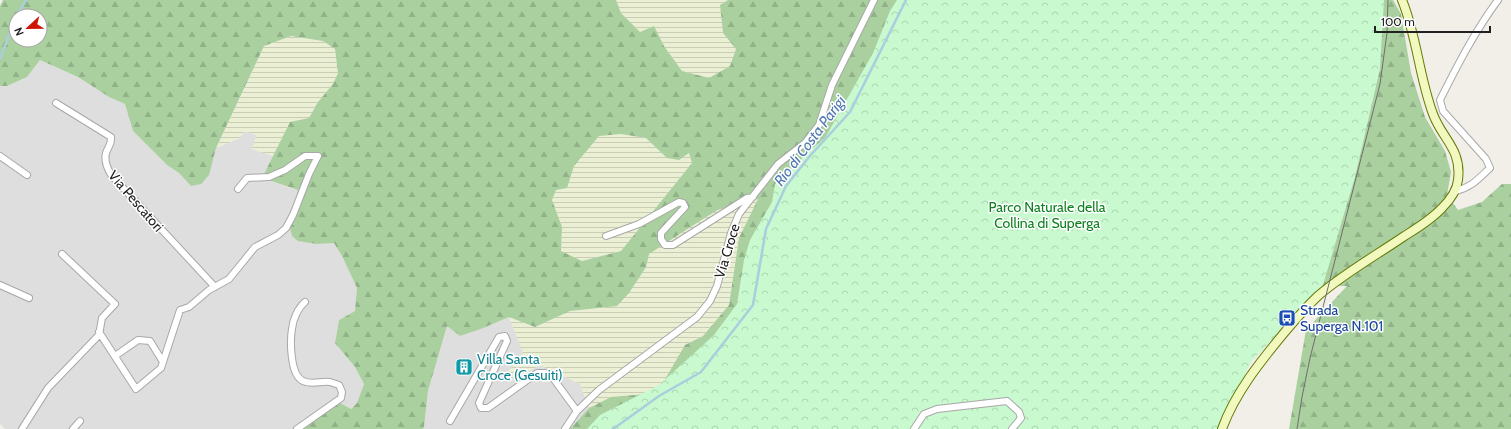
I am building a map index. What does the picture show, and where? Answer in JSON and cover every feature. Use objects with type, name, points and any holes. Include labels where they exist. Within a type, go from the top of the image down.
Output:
[{"type":"street","name":"Via Croce","points":[[565,429],[577,411],[599,390],[697,317],[710,301],[717,286],[731,233],[739,214],[778,164],[805,143],[819,125],[832,85],[874,0]]},
{"type":"street","points":[[1222,429],[1247,381],[1272,347],[1301,313],[1319,295],[1347,274],[1424,223],[1442,208],[1456,191],[1459,166],[1456,153],[1433,115],[1409,20],[1402,0]]},
{"type":"street","points":[[1456,191],[1468,188],[1490,168],[1486,159],[1443,110],[1440,100],[1469,46],[1498,0]]},
{"type":"street","name":"Via Pescatori","points":[[56,103],[111,137],[112,142],[106,154],[108,170],[112,176],[215,287]]},
{"type":"street","points":[[0,156],[27,176]]},
{"type":"street","points":[[99,332],[136,389],[161,368],[180,310],[189,307],[209,290],[229,278],[255,247],[278,235],[286,228],[318,156],[305,156],[285,170],[269,177],[246,178],[238,189]]},
{"type":"street","points":[[606,236],[639,224],[679,202],[683,203],[685,208],[661,233],[661,239],[664,245],[673,245],[747,198],[753,197]]},
{"type":"street","points":[[22,429],[48,388],[73,364],[99,335],[102,318],[115,304],[62,254]]},
{"type":"street","points":[[0,285],[29,298]]},
{"type":"street","points":[[297,429],[335,403],[341,398],[342,392],[339,385],[330,382],[308,383],[301,380],[295,372],[292,356],[292,328],[300,307],[305,302]]},
{"type":"street","points":[[450,420],[499,337],[505,336],[507,341],[479,403],[481,408],[488,408],[537,373],[544,373],[550,374],[577,411]]},
{"type":"street","points":[[115,356],[138,340],[150,341],[163,362]]},
{"type":"street","points":[[914,429],[924,414],[937,408],[1006,401],[1019,412],[1021,418],[1012,429]]},
{"type":"street","points":[[72,429],[80,421]]},
{"type":"shaded area","points":[[40,60],[78,77],[109,97],[125,104],[133,131],[167,165],[179,173],[191,186],[212,162],[216,148],[240,138],[243,131],[257,135],[252,149],[273,156],[262,178],[298,190],[297,198],[317,244],[334,243],[342,256],[357,288],[355,311],[339,320],[335,343],[355,367],[364,384],[357,403],[351,409],[333,399],[304,429],[5,429],[0,424],[0,86],[7,86],[27,77]]},
{"type":"shaded area","points":[[509,317],[524,353],[507,373],[509,381],[540,365],[580,384],[589,408],[570,429],[423,429],[428,391],[447,326],[460,336]]},
{"type":"green space","points":[[3,0],[616,0],[621,13],[640,32],[654,26],[664,46],[682,71],[709,78],[730,66],[736,49],[723,33],[720,5],[728,0],[1393,0],[1401,14],[1411,73],[1425,117],[1445,151],[1451,172],[1447,195],[1458,210],[1482,202],[1502,184],[1511,184],[1511,429],[1289,429],[1306,330],[1347,286],[1315,286],[787,429],[570,429],[589,408],[611,397],[657,393],[685,345],[703,336],[729,305],[739,238],[758,199],[743,196],[733,205],[718,210],[706,217],[649,254],[646,267],[629,293],[617,306],[570,311],[535,327],[509,317],[460,336],[447,326],[428,391],[423,429],[304,429],[317,411],[333,399],[351,409],[357,403],[364,384],[355,367],[335,343],[339,320],[355,311],[357,288],[342,256],[334,243],[317,244],[298,241],[292,236],[288,219],[298,190],[262,178],[290,122],[309,118],[318,102],[333,84],[338,73],[335,49],[323,41],[291,36],[264,46],[216,148],[209,175],[201,184],[191,186],[179,173],[167,165],[133,131],[125,104],[109,97],[78,77],[40,60],[27,77],[7,86],[0,86],[0,6]],"holes":[[[621,134],[646,138],[667,158],[679,160],[689,153],[692,163],[621,251],[582,261],[561,251],[562,227],[552,200],[556,190],[567,188],[574,166],[599,136]]]},
{"type":"green space","points":[[616,0],[728,0],[720,5],[723,33],[736,49],[730,66],[709,78],[682,71],[664,46],[654,27],[640,32],[621,13]]},
{"type":"green space","name":"Parco Naturale della Collina di Superga","points":[[897,0],[1384,0],[1380,69],[1355,177],[1323,285],[1251,362],[1226,413],[1220,429],[587,429],[600,415],[659,385],[714,335],[737,304],[744,260],[750,240],[772,202],[775,184],[825,138],[873,53],[890,11]]},
{"type":"green space","points":[[291,36],[323,41],[335,49],[338,73],[333,84],[318,102],[309,118],[290,122],[273,156],[252,149],[257,135],[244,131],[240,138],[216,148],[264,46]]},
{"type":"green space","points":[[621,134],[647,138],[667,158],[679,160],[689,152],[692,163],[621,251],[582,261],[561,251],[562,227],[552,200],[556,189],[567,188],[574,166],[599,136]]},
{"type":"green space","points":[[743,196],[758,199],[739,238],[729,305],[703,336],[685,345],[657,393],[611,397],[589,408],[580,384],[540,365],[509,382],[507,373],[523,353],[509,317],[535,327],[570,311],[617,306],[646,267],[648,254],[718,210],[733,205]]},
{"type":"waterway","points":[[21,8],[26,0]]},
{"type":"waterway","name":"Rio di Costa Parigi","points":[[613,429],[659,396],[701,372],[753,305],[766,229],[786,186],[809,157],[850,112],[906,0]]},
{"type":"waterway","points":[[0,59],[8,38]]},
{"type":"tram line","points":[[1297,429],[1310,358],[1380,84],[1387,33],[1388,0]]},
{"type":"place","name":"Strada Superga N.101","points":[[1287,318]]},
{"type":"place","name":"Villa Santa Croce (Gesuiti)","points":[[464,367]]}]
